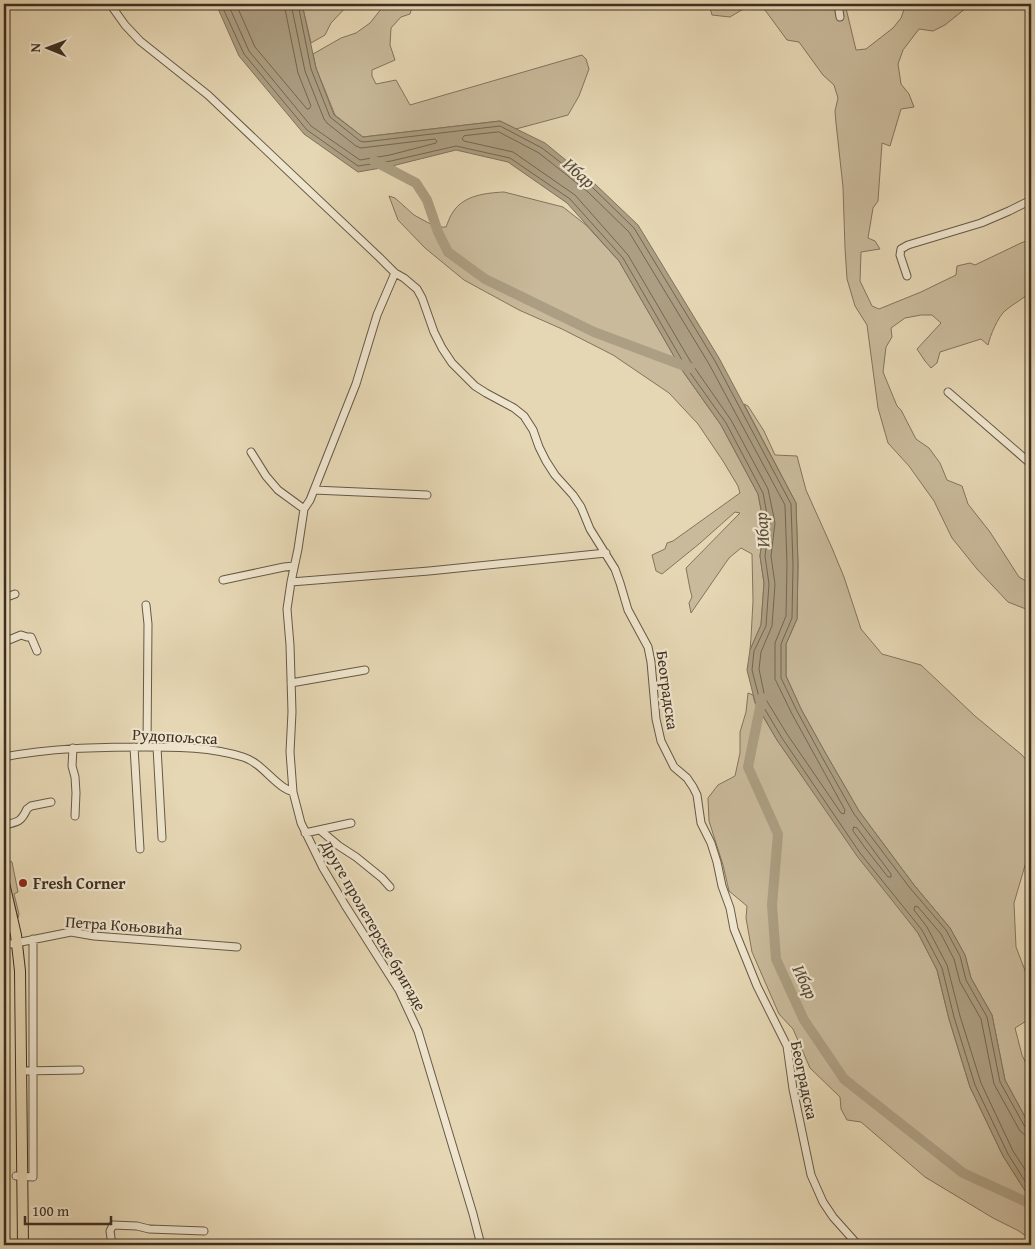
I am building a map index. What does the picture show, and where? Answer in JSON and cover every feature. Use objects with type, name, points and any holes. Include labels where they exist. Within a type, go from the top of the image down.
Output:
[{"type":"main road","points":[[4,883],[21,992],[22,1071],[16,1245]]},
{"type":"main road","points":[[4,912],[14,943],[19,1176],[23,1245]]},
{"type":"street","name":"Београдска","points":[[110,4],[125,25],[140,40],[208,95],[394,273],[404,278],[417,290],[422,298],[434,332],[452,363],[480,390],[514,408],[524,416],[533,430],[546,462],[581,507],[590,528],[615,569],[628,610],[648,646],[656,719],[662,741],[674,766],[687,778],[697,796],[701,823],[711,843],[717,862],[734,929],[757,986],[787,1046],[793,1089],[811,1175],[823,1202],[833,1217],[858,1245]]},
{"type":"street","points":[[838,4],[840,17]]},
{"type":"street","points":[[907,276],[900,256],[902,249],[981,222],[1031,200]]},
{"type":"street","points":[[293,792],[290,752],[292,712],[290,645],[287,609],[304,509],[310,500],[352,393],[377,315],[394,273]]},
{"type":"street","points":[[948,392],[1031,464]]},
{"type":"street","points":[[251,452],[266,476],[278,490],[304,509]]},
{"type":"street","points":[[314,490],[427,495]]},
{"type":"street","points":[[291,582],[429,571],[606,553]]},
{"type":"street","points":[[223,580],[294,566]]},
{"type":"street","points":[[4,598],[15,594]]},
{"type":"street","points":[[146,605],[148,624],[147,747]]},
{"type":"street","points":[[4,642],[21,635],[30,637],[37,650]]},
{"type":"street","points":[[291,684],[365,670]]},
{"type":"street","points":[[134,747],[140,849]]},
{"type":"street","points":[[157,747],[162,838]]},
{"type":"street","name":"Рудопољска","points":[[4,757],[30,752],[73,748],[185,747],[218,751],[246,758],[283,788],[293,792]]},
{"type":"street","points":[[73,748],[72,766],[76,777],[75,816]]},
{"type":"street","name":"Друге пролетерске бригаде","points":[[293,792],[305,833],[323,868],[399,990],[418,1031],[481,1245]]},
{"type":"street","points":[[4,824],[22,820],[26,808],[51,802]]},
{"type":"street","points":[[305,833],[351,823]]},
{"type":"street","points":[[320,830],[382,878],[390,887]]},
{"type":"street","name":"Петра Коњовића","points":[[14,943],[73,932],[94,936],[237,947]]},
{"type":"street","points":[[19,1176],[33,1177],[33,939]]},
{"type":"street","points":[[22,1071],[80,1070]]},
{"type":"street","points":[[112,1245],[110,1231],[113,1225],[137,1226],[149,1229],[204,1231]]},
{"type":"shaded area","points":[[302,4],[349,4],[331,23],[325,35],[311,43]]},
{"type":"shaded area","points":[[385,4],[413,4],[410,14],[401,17],[391,28],[390,45],[395,60],[372,70],[372,76],[376,84],[396,80],[410,105],[582,55],[586,59],[589,69],[579,96],[568,115],[516,129],[500,121],[363,137],[335,115],[316,68],[313,54],[341,38],[356,33],[370,23]]},
{"type":"shaded area","points":[[709,4],[845,4],[856,50],[866,49],[893,28],[901,18],[906,4],[975,4],[966,8],[945,25],[933,31],[919,29],[903,50],[898,64],[901,84],[909,94],[914,107],[901,109],[890,146],[882,143],[878,201],[873,208],[868,238],[875,241],[880,249],[861,252],[860,281],[872,306],[879,309],[956,275],[957,266],[970,263],[975,265],[1031,239],[1031,291],[1003,313],[995,326],[988,345],[981,339],[940,352],[937,363],[931,368],[917,349],[941,323],[932,315],[905,318],[891,328],[892,337],[886,347],[883,372],[897,406],[916,439],[929,448],[940,463],[947,480],[962,486],[968,504],[990,532],[1019,577],[1031,584],[1031,611],[1008,602],[977,569],[952,538],[934,501],[909,466],[888,443],[878,408],[867,325],[855,306],[847,279],[843,187],[835,111],[838,98],[834,85],[823,75],[799,42],[787,40],[765,10],[750,5],[730,17],[712,15]]},
{"type":"shaded area","points":[[504,192],[563,207],[586,225],[619,261],[682,370],[721,425],[758,494],[764,525],[760,556],[764,583],[761,625],[750,650],[753,601],[752,554],[741,548],[729,558],[691,613],[689,603],[692,597],[686,568],[740,513],[735,512],[662,574],[656,571],[652,555],[665,549],[667,543],[673,541],[740,493],[738,486],[723,461],[698,424],[669,393],[613,355],[519,310],[464,280],[425,248],[398,220],[389,196],[395,198],[414,215],[436,227],[446,227],[458,206],[469,198],[483,194]]},
{"type":"shaded area","points":[[744,404],[748,406],[764,431],[775,455],[797,456],[806,490],[844,577],[861,629],[882,654],[921,665],[975,716],[1022,755],[1031,766],[1031,845],[1014,903],[1016,947],[1031,986],[1031,1018],[1015,1028],[1022,1055],[1031,1074],[1031,1128],[1005,1080],[992,1015],[971,978],[965,955],[950,928],[914,885],[859,811],[801,709],[786,676],[786,644],[797,619],[796,503]]},
{"type":"shaded area","points":[[748,693],[753,695],[755,703],[777,740],[807,783],[918,933],[937,970],[949,1019],[970,1087],[1003,1156],[1031,1200],[1031,1240],[1019,1231],[993,1218],[925,1177],[861,1122],[847,1120],[841,1109],[840,1097],[810,1068],[793,1029],[779,1014],[752,952],[746,918],[747,906],[729,891],[709,821],[708,798],[718,785],[735,776],[740,753],[740,732],[746,712]]},
{"type":"shaded area","points":[[4,858],[12,862],[18,892],[14,894],[19,914],[18,918],[4,863]]},
{"type":"water","points":[[216,4],[302,4],[316,68],[334,115],[363,137],[500,121],[545,143],[595,184],[638,225],[719,358],[796,503],[797,619],[786,644],[786,676],[801,709],[859,811],[914,885],[950,928],[965,955],[971,978],[992,1015],[1005,1080],[1031,1128],[1031,1200],[1003,1156],[970,1087],[949,1019],[937,970],[918,933],[857,856],[777,740],[755,702],[747,670],[750,650],[761,625],[764,583],[760,556],[764,525],[758,494],[721,425],[682,370],[619,261],[567,203],[508,162],[456,150],[392,166],[358,172],[304,134],[239,56]]},
{"type":"waterway","name":"Ибар","points":[[374,161],[416,183],[427,200],[438,232],[448,252],[485,279],[594,332],[690,368]]},
{"type":"waterway","name":"Ибар","points":[[762,698],[748,767],[778,834],[772,905],[776,959],[804,1020],[844,1079],[963,1173],[1031,1204]]},
{"type":"place","name":"Fresh Corner","points":[[23,883]]}]
